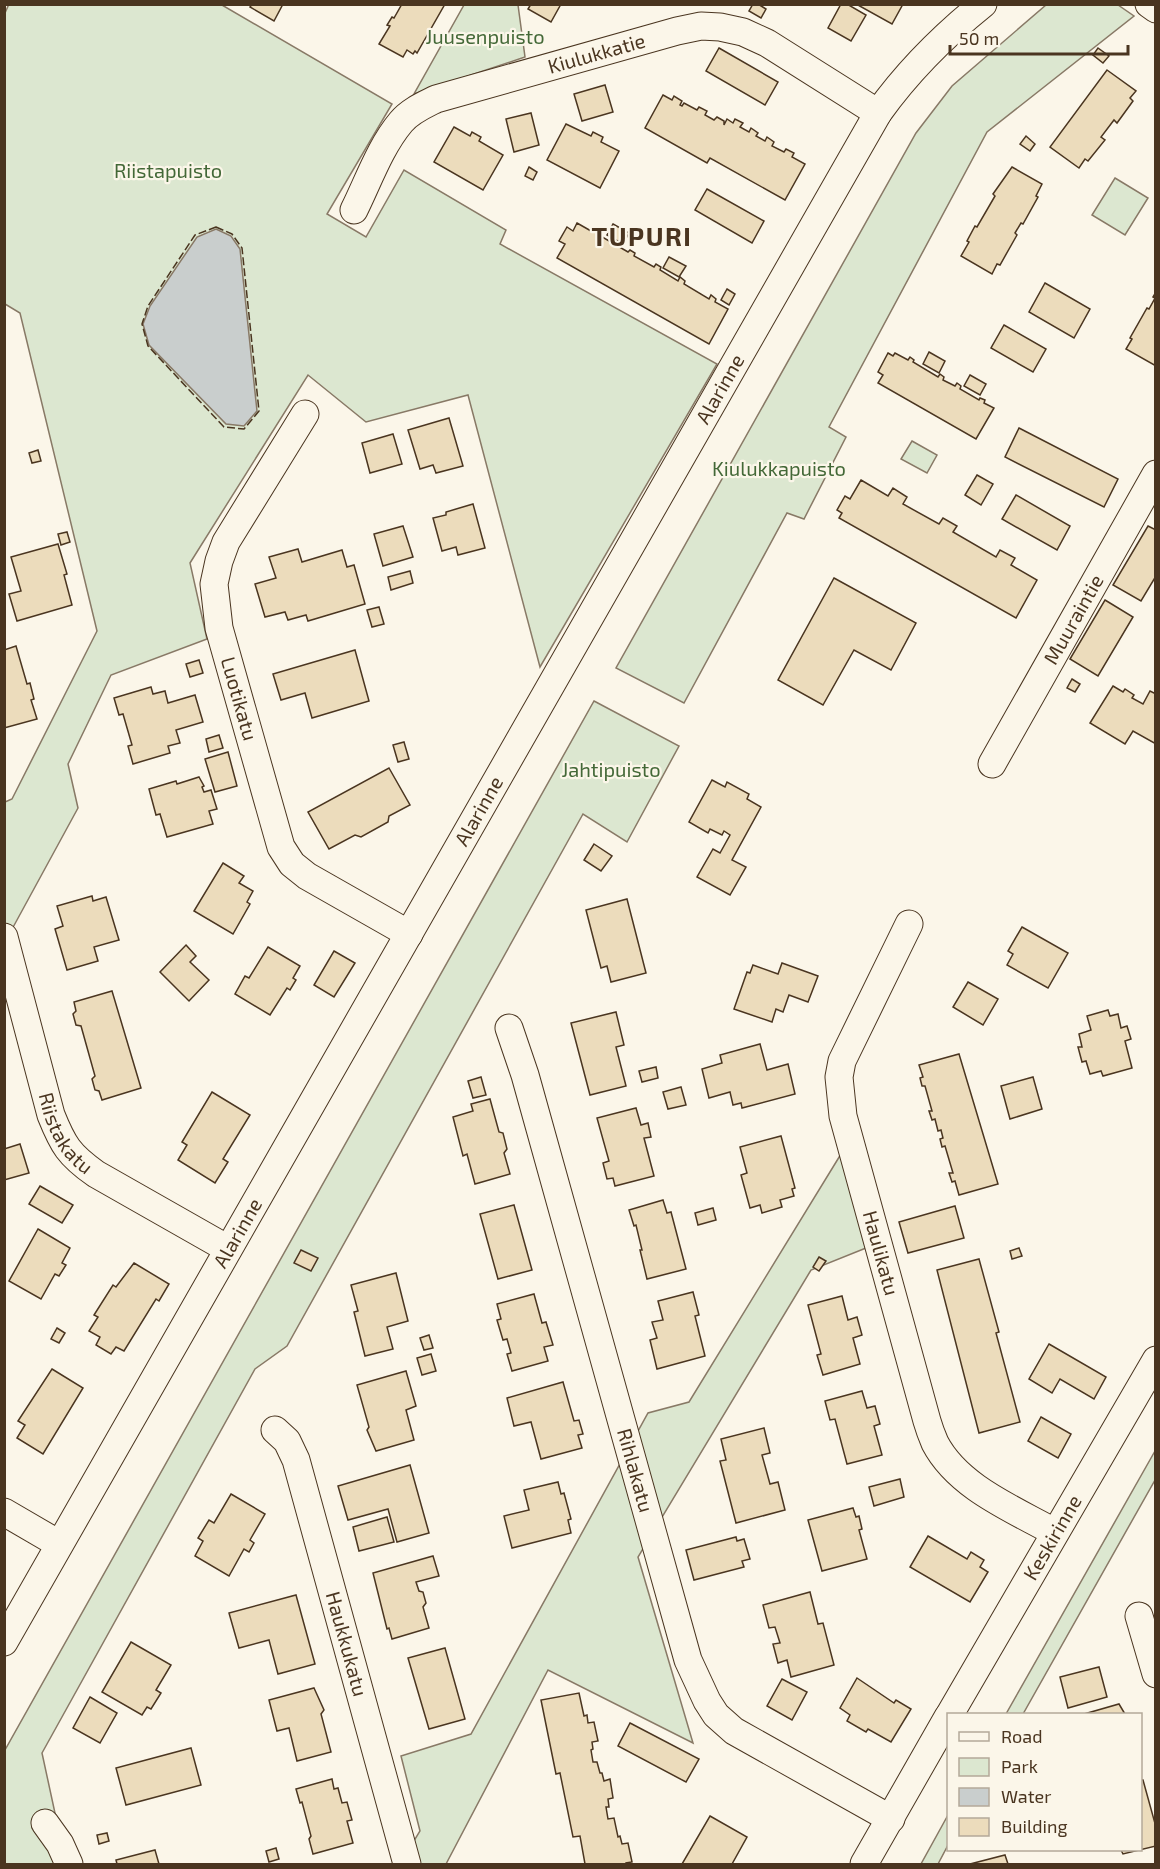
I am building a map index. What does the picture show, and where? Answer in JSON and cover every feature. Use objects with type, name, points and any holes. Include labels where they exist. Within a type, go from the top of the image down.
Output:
[{"type":"street","name":"Alarinne","points":[[4,1642],[878,113],[914,66],[938,42],[983,4]]},
{"type":"street","points":[[1149,4],[1155,9]]},
{"type":"street","name":"Kiulukkatie","points":[[354,210],[388,141],[401,121],[416,109],[436,99],[676,31],[720,27],[743,32],[767,43],[878,113]]},
{"type":"street","name":"Luotikatu","points":[[305,414],[226,542],[214,584],[219,628],[281,847],[292,864],[307,876],[409,934]]},
{"type":"street","name":"Muuraintie","points":[[992,764],[1155,474]]},
{"type":"street","name":"Haulikatu","points":[[909,924],[842,1061],[839,1077],[843,1116],[935,1443],[960,1474],[981,1490],[1054,1532]]},
{"type":"street","name":"Riistakatu","points":[[4,937],[51,1115],[60,1138],[76,1160],[96,1174],[228,1249]]},
{"type":"street","name":"Rihlakatu","points":[[509,1028],[525,1075],[688,1660],[699,1685],[716,1715],[734,1731],[891,1819]]},
{"type":"street","name":"Keskirinne","points":[[951,1713],[1155,1360]]},
{"type":"street","name":"Haukkukatu","points":[[274,1430],[287,1442],[296,1460],[407,1864]]},
{"type":"street","points":[[4,1512],[59,1544]]},
{"type":"street","points":[[1140,1616],[1155,1674]]},
{"type":"street","name":"Keskirinne","points":[[864,1864],[947,1720]]},
{"type":"street","points":[[45,1823],[60,1844],[69,1864]]},
{"type":"green space","name":"Riistapuisto","points":[[9,4],[222,5],[392,104],[327,214],[366,237],[404,170],[506,230],[500,244],[717,364],[540,667],[468,395],[366,422],[308,375],[190,563],[207,639],[111,675],[68,764],[78,808],[5,942],[5,802],[12,799],[97,631],[20,313],[5,304],[5,13]]},
{"type":"green space","name":"Juusenpuisto","points":[[464,5],[518,5],[525,57],[414,94]]},
{"type":"green space","name":"Kiulukkapuisto","points":[[1046,5],[1118,5],[1134,16],[987,132],[829,427],[846,437],[804,519],[787,513],[684,703],[616,668],[916,133],[952,86]]},
{"type":"green space","points":[[1115,178],[1148,198],[1125,235],[1092,215]]},
{"type":"green space","points":[[912,441],[937,455],[927,473],[901,459]]},
{"type":"green space","name":"Jahtipuisto","points":[[594,701],[679,746],[627,842],[583,814],[287,1346],[255,1369],[42,1753],[66,1864],[5,1864],[5,1750]]},
{"type":"green space","points":[[841,1154],[866,1248],[811,1270],[638,1557],[693,1743],[548,1670],[446,1864],[400,1864],[420,1831],[401,1756],[471,1734],[648,1413],[689,1402]]},
{"type":"green space","points":[[1155,1451],[1155,1480],[1024,1713],[1007,1713]]},
{"type":"green space","points":[[947,1817],[947,1847],[938,1864],[921,1864]]},
{"type":"water","points":[[216,229],[231,236],[240,249],[257,411],[244,426],[226,424],[149,345],[143,324],[150,306],[197,237]]},
{"type":"building","points":[[252,4],[283,4],[274,21],[250,7]]},
{"type":"building","points":[[402,4],[445,4],[417,53],[415,51],[413,54],[407,50],[403,57],[379,44],[390,26],[387,25]]},
{"type":"building","points":[[531,4],[561,4],[551,22],[528,9]]},
{"type":"building","points":[[753,4],[766,9],[761,18],[749,11]]},
{"type":"building","points":[[841,4],[847,4],[866,15],[851,41],[828,28]]},
{"type":"building","points":[[856,4],[903,4],[892,24]]},
{"type":"building","points":[[719,48],[778,82],[765,105],[706,71]]},
{"type":"building","points":[[1098,48],[1109,56],[1103,63],[1093,55]]},
{"type":"building","points":[[1107,70],[1136,91],[1130,98],[1133,101],[1117,123],[1114,120],[1101,137],[1105,140],[1088,161],[1085,159],[1079,168],[1050,147]]},
{"type":"building","points":[[605,85],[613,112],[582,121],[574,94]]},
{"type":"building","points":[[663,95],[672,100],[674,96],[682,101],[680,105],[682,106],[684,103],[697,110],[699,107],[707,111],[705,115],[714,120],[717,117],[724,121],[724,125],[727,119],[733,123],[735,119],[743,123],[740,127],[749,132],[751,128],[758,133],[756,136],[765,141],[767,137],[774,142],[772,146],[784,152],[786,149],[794,153],[792,157],[805,164],[785,200],[710,158],[707,163],[645,128]]},
{"type":"building","points":[[531,113],[539,145],[514,152],[506,119]]},
{"type":"building","points":[[566,124],[591,136],[593,132],[603,137],[601,142],[619,151],[600,188],[547,160]]},
{"type":"building","points":[[454,127],[470,136],[472,132],[481,137],[479,141],[503,155],[483,190],[434,162]]},
{"type":"building","points":[[1026,136],[1035,144],[1030,151],[1020,144]]},
{"type":"building","points":[[529,167],[537,172],[533,180],[525,176]]},
{"type":"building","points":[[1012,167],[1042,184],[1036,196],[1038,197],[1023,224],[1021,223],[1015,233],[1017,235],[1000,265],[997,264],[992,274],[961,256],[975,226],[977,227],[995,196],[993,194]]},
{"type":"building","points":[[707,189],[764,221],[752,243],[695,210]]},
{"type":"building","points":[[577,223],[591,231],[593,229],[598,232],[597,234],[628,252],[630,250],[635,253],[634,256],[654,267],[656,264],[661,267],[660,270],[678,281],[680,277],[685,281],[684,284],[709,299],[711,295],[716,299],[715,302],[728,309],[709,344],[557,258],[565,244],[559,241],[567,227],[573,231]]},
{"type":"building","points":[[613,224],[629,233],[623,244],[607,235]]},
{"type":"building","points":[[669,257],[686,266],[679,277],[663,268]]},
{"type":"building","points":[[1045,283],[1090,309],[1074,338],[1029,312]]},
{"type":"building","points":[[727,289],[735,294],[729,305],[721,300]]},
{"type":"building","points":[[1156,292],[1156,366],[1126,349],[1147,308],[1149,309],[1155,298],[1153,297]]},
{"type":"building","points":[[1004,325],[1046,349],[1033,372],[991,348]]},
{"type":"building","points":[[929,352],[945,361],[939,373],[923,364]]},
{"type":"building","points":[[888,353],[893,356],[895,353],[908,360],[910,357],[914,360],[913,362],[938,377],[940,374],[944,377],[943,380],[955,386],[957,383],[961,386],[960,389],[979,400],[980,398],[985,400],[984,403],[994,408],[976,439],[878,383],[883,375],[878,372]]},
{"type":"building","points":[[970,375],[986,384],[980,395],[964,386]]},
{"type":"building","points":[[449,418],[463,466],[436,473],[433,465],[420,469],[408,430]]},
{"type":"building","points":[[1019,428],[1118,479],[1104,507],[1005,457]]},
{"type":"building","points":[[393,434],[402,464],[370,473],[362,443]]},
{"type":"building","points":[[38,450],[41,461],[32,463],[29,453]]},
{"type":"building","points":[[977,475],[993,484],[981,505],[965,495]]},
{"type":"building","points":[[861,480],[888,496],[893,488],[907,497],[903,504],[939,524],[943,518],[957,526],[953,532],[996,557],[1000,550],[1015,558],[1011,565],[1037,580],[1016,618],[839,518],[842,513],[837,510],[845,496],[850,499]]},
{"type":"building","points":[[1016,495],[1070,526],[1057,550],[1002,519]]},
{"type":"building","points":[[473,504],[485,548],[458,555],[456,547],[442,551],[433,518]]},
{"type":"building","points":[[403,526],[413,557],[383,566],[374,534]]},
{"type":"building","points":[[1148,526],[1156,530],[1156,576],[1141,601],[1113,585]]},
{"type":"building","points":[[67,532],[70,542],[61,545],[58,534]]},
{"type":"building","points":[[58,544],[67,574],[64,575],[72,605],[17,621],[9,594],[21,591],[11,557]]},
{"type":"building","points":[[298,549],[302,562],[342,550],[347,567],[354,565],[365,604],[308,621],[306,615],[288,620],[285,612],[265,617],[255,584],[276,578],[269,557]]},
{"type":"building","points":[[410,571],[413,583],[391,590],[388,577]]},
{"type":"building","points":[[834,578],[916,623],[891,670],[854,650],[823,705],[778,680]]},
{"type":"building","points":[[1105,600],[1133,617],[1098,676],[1070,659]]},
{"type":"building","points":[[379,607],[384,624],[372,627],[367,610]]},
{"type":"building","points":[[16,646],[27,684],[30,683],[34,699],[31,700],[37,719],[4,728],[4,650]]},
{"type":"building","points":[[355,650],[369,701],[312,718],[305,693],[281,700],[273,674]]},
{"type":"building","points":[[199,660],[203,673],[190,677],[186,664]]},
{"type":"building","points":[[1072,679],[1080,684],[1075,692],[1067,688]]},
{"type":"building","points":[[1113,686],[1123,692],[1125,689],[1134,695],[1132,698],[1143,704],[1150,691],[1156,694],[1156,744],[1133,731],[1125,744],[1090,723]]},
{"type":"building","points":[[151,687],[153,694],[165,691],[168,703],[195,695],[203,722],[176,730],[180,743],[168,746],[170,753],[133,764],[128,746],[132,745],[123,714],[119,715],[114,698]]},
{"type":"building","points":[[219,735],[223,748],[209,752],[206,739]]},
{"type":"building","points":[[404,742],[409,759],[398,762],[393,745]]},
{"type":"building","points":[[228,752],[237,786],[215,792],[205,759]]},
{"type":"building","points":[[389,768],[410,805],[389,816],[388,822],[361,837],[355,835],[329,849],[308,812]]},
{"type":"building","points":[[199,777],[204,786],[202,787],[204,792],[211,790],[217,809],[209,811],[213,824],[167,837],[160,814],[156,815],[149,789]]},
{"type":"building","points":[[712,780],[725,787],[727,782],[749,794],[747,799],[761,807],[732,860],[746,867],[730,895],[697,877],[713,849],[720,853],[730,835],[724,831],[722,835],[710,829],[708,833],[689,822]]},
{"type":"building","points":[[594,844],[612,856],[601,871],[584,860]]},
{"type":"building","points":[[223,863],[244,876],[239,883],[253,891],[247,902],[250,904],[233,934],[194,911]]},
{"type":"building","points":[[92,896],[93,901],[106,897],[119,940],[94,947],[98,961],[67,970],[55,929],[63,926],[57,906]]},
{"type":"building","points":[[627,899],[646,973],[611,982],[607,966],[601,968],[586,910]]},
{"type":"building","points":[[1022,927],[1068,953],[1048,988],[1007,965],[1013,954],[1008,951]]},
{"type":"building","points":[[186,945],[196,956],[190,962],[209,980],[189,1001],[160,972]]},
{"type":"building","points":[[268,947],[300,966],[293,978],[296,980],[290,990],[287,988],[270,1015],[235,994],[245,976],[249,978]]},
{"type":"building","points":[[334,951],[355,963],[334,997],[314,985]]},
{"type":"building","points":[[782,963],[818,976],[808,1002],[789,995],[783,1012],[776,1009],[772,1022],[734,1009],[747,972],[750,973],[753,965],[778,974]]},
{"type":"building","points":[[968,982],[998,999],[983,1025],[953,1007]]},
{"type":"building","points":[[112,991],[141,1088],[102,1100],[99,1091],[95,1090],[92,1079],[95,1076],[81,1026],[76,1025],[73,1014],[76,1011],[74,1002]]},
{"type":"building","points":[[1108,1010],[1110,1016],[1118,1014],[1121,1028],[1127,1026],[1131,1039],[1125,1041],[1132,1068],[1103,1076],[1101,1071],[1090,1074],[1086,1061],[1082,1062],[1078,1047],[1082,1047],[1079,1034],[1091,1030],[1087,1016]]},
{"type":"building","points":[[616,1012],[624,1045],[616,1047],[626,1086],[590,1095],[571,1023]]},
{"type":"building","points":[[760,1044],[767,1070],[788,1064],[795,1094],[742,1108],[741,1103],[733,1105],[730,1092],[709,1098],[702,1069],[722,1063],[720,1055]]},
{"type":"building","points":[[959,1054],[998,1184],[959,1195],[955,1181],[952,1182],[949,1173],[953,1173],[945,1146],[942,1147],[941,1130],[938,1131],[935,1119],[932,1120],[929,1111],[932,1111],[925,1086],[922,1086],[920,1078],[923,1077],[919,1065]]},
{"type":"building","points":[[656,1067],[658,1078],[642,1082],[639,1071]]},
{"type":"building","points":[[481,1077],[486,1095],[473,1098],[468,1081]]},
{"type":"building","points":[[1033,1077],[1042,1109],[1010,1119],[1001,1086]]},
{"type":"building","points":[[681,1087],[686,1105],[668,1109],[663,1092]]},
{"type":"building","points":[[212,1092],[250,1115],[223,1159],[228,1162],[215,1183],[178,1160],[187,1145],[182,1142]]},
{"type":"building","points":[[490,1099],[499,1132],[503,1133],[507,1149],[504,1153],[510,1174],[475,1184],[467,1154],[463,1156],[453,1117],[473,1111],[471,1104]]},
{"type":"building","points":[[636,1108],[641,1125],[648,1123],[651,1137],[644,1138],[654,1176],[615,1186],[613,1178],[607,1179],[603,1163],[609,1161],[597,1118]]},
{"type":"building","points":[[781,1136],[795,1188],[792,1189],[794,1196],[780,1200],[782,1207],[762,1213],[760,1205],[750,1208],[741,1175],[747,1173],[740,1147]]},
{"type":"building","points":[[20,1144],[29,1173],[4,1180],[4,1149]]},
{"type":"building","points":[[40,1186],[73,1205],[62,1223],[29,1204]]},
{"type":"building","points":[[663,1200],[667,1213],[671,1212],[686,1269],[647,1279],[636,1225],[634,1226],[629,1210]]},
{"type":"building","points":[[514,1205],[532,1270],[498,1279],[480,1214]]},
{"type":"building","points":[[955,1206],[964,1238],[908,1253],[899,1222]]},
{"type":"building","points":[[713,1208],[716,1220],[698,1225],[695,1213]]},
{"type":"building","points":[[38,1229],[70,1248],[62,1263],[66,1265],[59,1276],[55,1274],[41,1299],[9,1281]]},
{"type":"building","points":[[1019,1248],[1022,1256],[1012,1259],[1010,1251]]},
{"type":"building","points":[[301,1250],[318,1258],[311,1271],[294,1263]]},
{"type":"building","points":[[819,1257],[826,1261],[819,1271],[813,1267]]},
{"type":"building","points":[[979,1259],[1020,1422],[979,1433],[937,1270]]},
{"type":"building","points":[[134,1263],[169,1284],[159,1301],[156,1299],[124,1351],[116,1347],[111,1354],[96,1345],[100,1337],[89,1331],[98,1317],[94,1315],[113,1285],[116,1287]]},
{"type":"building","points":[[396,1273],[408,1321],[387,1327],[393,1349],[365,1356],[354,1312],[358,1311],[351,1285]]},
{"type":"building","points":[[693,1292],[699,1315],[695,1316],[705,1356],[657,1369],[650,1340],[657,1338],[652,1322],[663,1320],[658,1301]]},
{"type":"building","points":[[534,1294],[542,1323],[546,1322],[553,1345],[544,1347],[548,1361],[512,1371],[507,1354],[511,1353],[507,1339],[503,1340],[497,1320],[501,1319],[497,1304]]},
{"type":"building","points":[[842,1296],[848,1320],[857,1317],[862,1335],[853,1338],[860,1364],[823,1375],[817,1355],[821,1354],[808,1305]]},
{"type":"building","points":[[57,1328],[65,1333],[59,1343],[51,1339]]},
{"type":"building","points":[[429,1335],[433,1348],[424,1350],[420,1338]]},
{"type":"building","points":[[1049,1344],[1106,1377],[1094,1399],[1060,1379],[1052,1393],[1029,1379]]},
{"type":"building","points":[[431,1354],[436,1371],[422,1375],[417,1358]]},
{"type":"building","points":[[52,1369],[83,1388],[43,1454],[17,1438],[25,1425],[18,1421]]},
{"type":"building","points":[[406,1371],[416,1406],[406,1410],[414,1440],[376,1451],[367,1430],[369,1427],[357,1385]]},
{"type":"building","points":[[563,1382],[574,1421],[579,1420],[583,1434],[578,1435],[582,1448],[541,1459],[531,1422],[514,1426],[507,1398]]},
{"type":"building","points":[[862,1391],[867,1408],[875,1406],[880,1424],[874,1426],[882,1455],[847,1464],[835,1419],[830,1420],[825,1401]]},
{"type":"building","points":[[1041,1417],[1071,1434],[1058,1458],[1028,1441]]},
{"type":"building","points":[[764,1428],[770,1453],[762,1455],[770,1484],[778,1482],[785,1510],[736,1523],[720,1461],[726,1460],[721,1439]]},
{"type":"building","points":[[410,1465],[429,1533],[397,1542],[388,1509],[348,1520],[338,1486]]},
{"type":"building","points":[[900,1479],[904,1497],[874,1506],[869,1487]]},
{"type":"building","points":[[558,1482],[561,1494],[564,1493],[571,1519],[568,1520],[571,1533],[512,1548],[504,1516],[529,1510],[524,1490]]},
{"type":"building","points":[[231,1494],[265,1514],[250,1540],[254,1543],[249,1552],[244,1549],[229,1576],[195,1556],[203,1541],[198,1538],[209,1520],[214,1523]]},
{"type":"building","points":[[853,1508],[856,1517],[859,1516],[862,1529],[859,1530],[867,1559],[822,1571],[808,1520]]},
{"type":"building","points":[[387,1517],[394,1542],[359,1551],[353,1527]]},
{"type":"building","points":[[928,1536],[967,1559],[971,1552],[984,1560],[980,1567],[988,1572],[970,1602],[910,1567]]},
{"type":"building","points":[[736,1537],[737,1541],[744,1539],[750,1559],[742,1561],[744,1567],[694,1580],[686,1550]]},
{"type":"building","points":[[433,1556],[439,1576],[416,1582],[419,1591],[423,1592],[426,1603],[423,1607],[429,1628],[392,1639],[389,1628],[387,1629],[373,1573]]},
{"type":"building","points":[[810,1592],[818,1624],[823,1623],[834,1665],[791,1677],[787,1660],[778,1663],[773,1644],[780,1643],[775,1627],[769,1628],[763,1605]]},
{"type":"building","points":[[296,1595],[315,1664],[278,1674],[269,1640],[239,1648],[229,1613]]},
{"type":"building","points":[[131,1642],[171,1665],[156,1690],[161,1693],[151,1709],[147,1707],[142,1715],[102,1692]]},
{"type":"building","points":[[445,1648],[465,1719],[429,1729],[408,1658]]},
{"type":"building","points":[[1099,1667],[1107,1697],[1068,1708],[1060,1677]]},
{"type":"building","points":[[857,1678],[894,1703],[896,1700],[911,1709],[891,1742],[868,1729],[866,1732],[847,1721],[850,1715],[840,1708]]},
{"type":"building","points":[[782,1679],[807,1692],[792,1720],[767,1706]]},
{"type":"building","points":[[314,1688],[324,1710],[321,1714],[331,1752],[297,1761],[289,1728],[277,1731],[269,1700]]},
{"type":"building","points":[[579,1693],[584,1716],[587,1715],[588,1723],[594,1722],[598,1741],[592,1742],[593,1762],[597,1762],[604,1781],[610,1779],[613,1798],[608,1799],[609,1807],[606,1807],[608,1819],[614,1818],[622,1844],[628,1843],[632,1862],[626,1864],[585,1864],[580,1836],[573,1837],[560,1773],[556,1774],[541,1700]]},
{"type":"building","points":[[90,1697],[117,1713],[100,1743],[73,1728]]},
{"type":"building","points":[[1119,1704],[1124,1713],[1088,1713]]},
{"type":"building","points":[[630,1723],[699,1759],[686,1782],[618,1746]]},
{"type":"building","points":[[191,1748],[201,1785],[126,1805],[116,1768]]},
{"type":"building","points":[[332,1779],[334,1789],[338,1788],[342,1803],[347,1802],[352,1820],[347,1821],[353,1843],[313,1854],[309,1839],[311,1836],[296,1789]]},
{"type":"building","points":[[1142,1780],[1156,1827],[1156,1846],[1142,1850]]},
{"type":"building","points":[[710,1816],[747,1837],[732,1864],[682,1864]]},
{"type":"building","points":[[107,1833],[109,1841],[99,1844],[97,1835]]},
{"type":"building","points":[[276,1848],[279,1859],[269,1862],[266,1851]]},
{"type":"building","points":[[155,1850],[159,1864],[117,1864],[116,1860]]},
{"type":"building","points":[[1005,1855],[1008,1864],[970,1864]]},
{"type":"fence","points":[[216,227],[232,234],[242,248],[259,411],[244,429],[224,427],[148,346],[142,324],[148,306],[195,235],[216,227]]},
{"type":"district","name":"TUPURI","points":[[642,237]]}]
